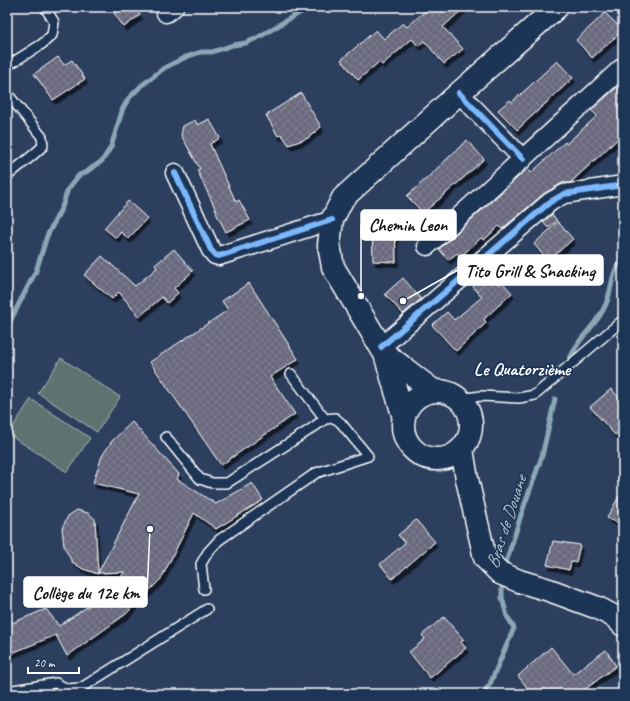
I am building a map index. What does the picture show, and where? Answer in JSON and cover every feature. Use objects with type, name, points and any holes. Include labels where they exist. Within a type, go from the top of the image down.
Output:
[{"type":"main road","points":[[404,418],[408,408],[415,400],[424,394],[434,391],[443,392],[452,394],[467,408],[471,418],[471,429],[468,440],[462,449],[442,459],[428,458],[418,453],[411,446],[406,438],[404,418],[383,351],[333,267],[329,244],[332,220],[343,198],[557,7]]},
{"type":"main road","points":[[383,351],[434,391]]},
{"type":"main road","points":[[462,449],[467,479],[486,558],[500,573],[598,608],[615,617],[623,625]]},
{"type":"main road","points":[[442,459],[458,482],[474,510]]},
{"type":"street","points":[[427,246],[623,67]]},
{"type":"street","points":[[459,93],[523,159]]},
{"type":"street","points":[[175,173],[211,250],[219,256],[332,220]]},
{"type":"street","points":[[383,351],[550,202],[564,194],[623,185]]},
{"type":"lane","points":[[7,66],[42,44],[52,35],[54,22],[45,7]]},
{"type":"lane","points":[[7,93],[42,137],[43,146],[7,176]]},
{"type":"lane","points":[[459,399],[481,396],[519,398],[535,395],[623,320]]},
{"type":"lane","points":[[291,374],[325,419]]},
{"type":"lane","points":[[166,437],[200,479],[212,483],[228,483],[325,419],[335,418],[341,423],[368,456],[316,473],[219,540],[208,552],[201,564],[204,589]]},
{"type":"lane","points":[[7,691],[56,683],[67,689],[81,688],[207,609]]},
{"type":"green space","points":[[61,358],[120,397],[97,432],[38,393]]},
{"type":"green space","points":[[31,399],[90,438],[67,472],[8,434]]},
{"type":"building","points":[[121,7],[135,7],[140,15],[124,27],[114,13]]},
{"type":"building","points":[[430,7],[465,7],[443,27],[463,49],[444,64],[424,41],[418,46],[412,39],[382,65],[379,62],[358,80],[341,60],[376,30],[384,39],[403,23],[407,27]]},
{"type":"building","points":[[605,13],[623,30],[592,58],[576,40]]},
{"type":"building","points":[[58,57],[64,65],[72,60],[85,79],[53,100],[34,74]]},
{"type":"building","points":[[557,61],[573,78],[517,130],[498,110],[510,100],[512,102]]},
{"type":"building","points":[[617,87],[623,94],[623,134],[570,183],[564,182],[545,193],[502,229],[499,226],[484,240],[481,238],[460,257],[457,253],[448,260],[439,249],[528,168],[531,173],[565,142],[566,144],[597,116],[591,110]]},
{"type":"building","points":[[301,93],[321,127],[308,138],[289,145],[282,135],[278,136],[266,115]]},
{"type":"building","points":[[209,119],[220,138],[210,144],[236,202],[239,200],[250,220],[226,232],[197,170],[200,169],[181,135],[183,126],[195,120],[198,125]]},
{"type":"building","points":[[467,140],[484,159],[423,213],[407,196]]},
{"type":"building","points":[[128,201],[147,218],[128,239],[121,232],[116,238],[104,228]]},
{"type":"building","points":[[552,214],[557,221],[548,228],[543,222]]},
{"type":"building","points":[[395,222],[396,262],[373,261],[372,223]]},
{"type":"building","points":[[558,222],[573,239],[548,261],[534,244]]},
{"type":"building","points":[[174,249],[193,271],[174,288],[178,293],[167,303],[162,297],[139,317],[119,292],[112,299],[84,275],[102,256],[135,286],[157,268],[155,265]]},
{"type":"building","points":[[487,273],[499,285],[502,282],[512,293],[484,319],[486,323],[456,351],[432,325],[447,312],[454,320],[482,297],[473,287]]},
{"type":"building","points":[[403,278],[421,299],[403,314],[385,294]]},
{"type":"building","points":[[249,283],[298,359],[270,377],[295,414],[221,465],[150,362],[228,310],[222,301]]},
{"type":"building","points":[[611,389],[623,402],[623,429],[615,435],[590,407]]},
{"type":"building","points":[[132,422],[179,474],[177,479],[216,504],[252,483],[263,500],[216,529],[194,513],[161,579],[126,614],[67,656],[56,635],[7,655],[7,625],[46,609],[59,626],[103,596],[125,572],[98,573],[139,494],[93,483],[102,456],[112,441]]},
{"type":"building","points":[[623,489],[623,525],[607,518]]},
{"type":"building","points":[[77,510],[88,513],[95,519],[98,574],[83,569],[72,562],[64,546],[62,528],[68,516]]},
{"type":"building","points":[[416,520],[435,542],[392,579],[380,564],[405,543],[398,535]]},
{"type":"building","points":[[553,541],[580,545],[576,562],[571,562],[569,570],[547,565]]},
{"type":"building","points":[[444,617],[464,640],[461,642],[466,648],[430,678],[409,652],[425,639],[422,635]]},
{"type":"building","points":[[551,647],[573,674],[606,650],[616,666],[579,694],[532,694],[518,676]]},
{"type":"waterway","points":[[7,327],[36,271],[47,236],[62,207],[68,189],[79,175],[102,161],[111,147],[123,108],[129,98],[141,86],[164,68],[186,57],[201,52],[212,52],[233,45],[246,43],[259,37],[309,7]]},
{"type":"waterway","name":"Bras de Douane","points":[[570,358],[579,342],[604,309],[616,268],[623,259]]},
{"type":"waterway","name":"Bras de Douane","points":[[504,569],[542,456],[555,399]]},
{"type":"waterway","name":"Bras de Douane","points":[[482,694],[490,684],[514,628],[507,616],[502,598],[502,579]]},
{"type":"cycle path","points":[[459,93],[523,159]]},
{"type":"cycle path","points":[[175,173],[211,250],[215,255],[219,256],[332,220]]},
{"type":"cycle path","points":[[381,347],[550,202],[564,194],[623,185]]},
{"type":"place","name":"Chemin Leon","points":[[361,296]]},
{"type":"place","name":"Tito Grill & Snacking","points":[[403,301]]},
{"type":"place","name":"Collège du 12e km","points":[[150,529]]},
{"type":"district","name":"Le Quatorzième","points":[[522,369]]}]
